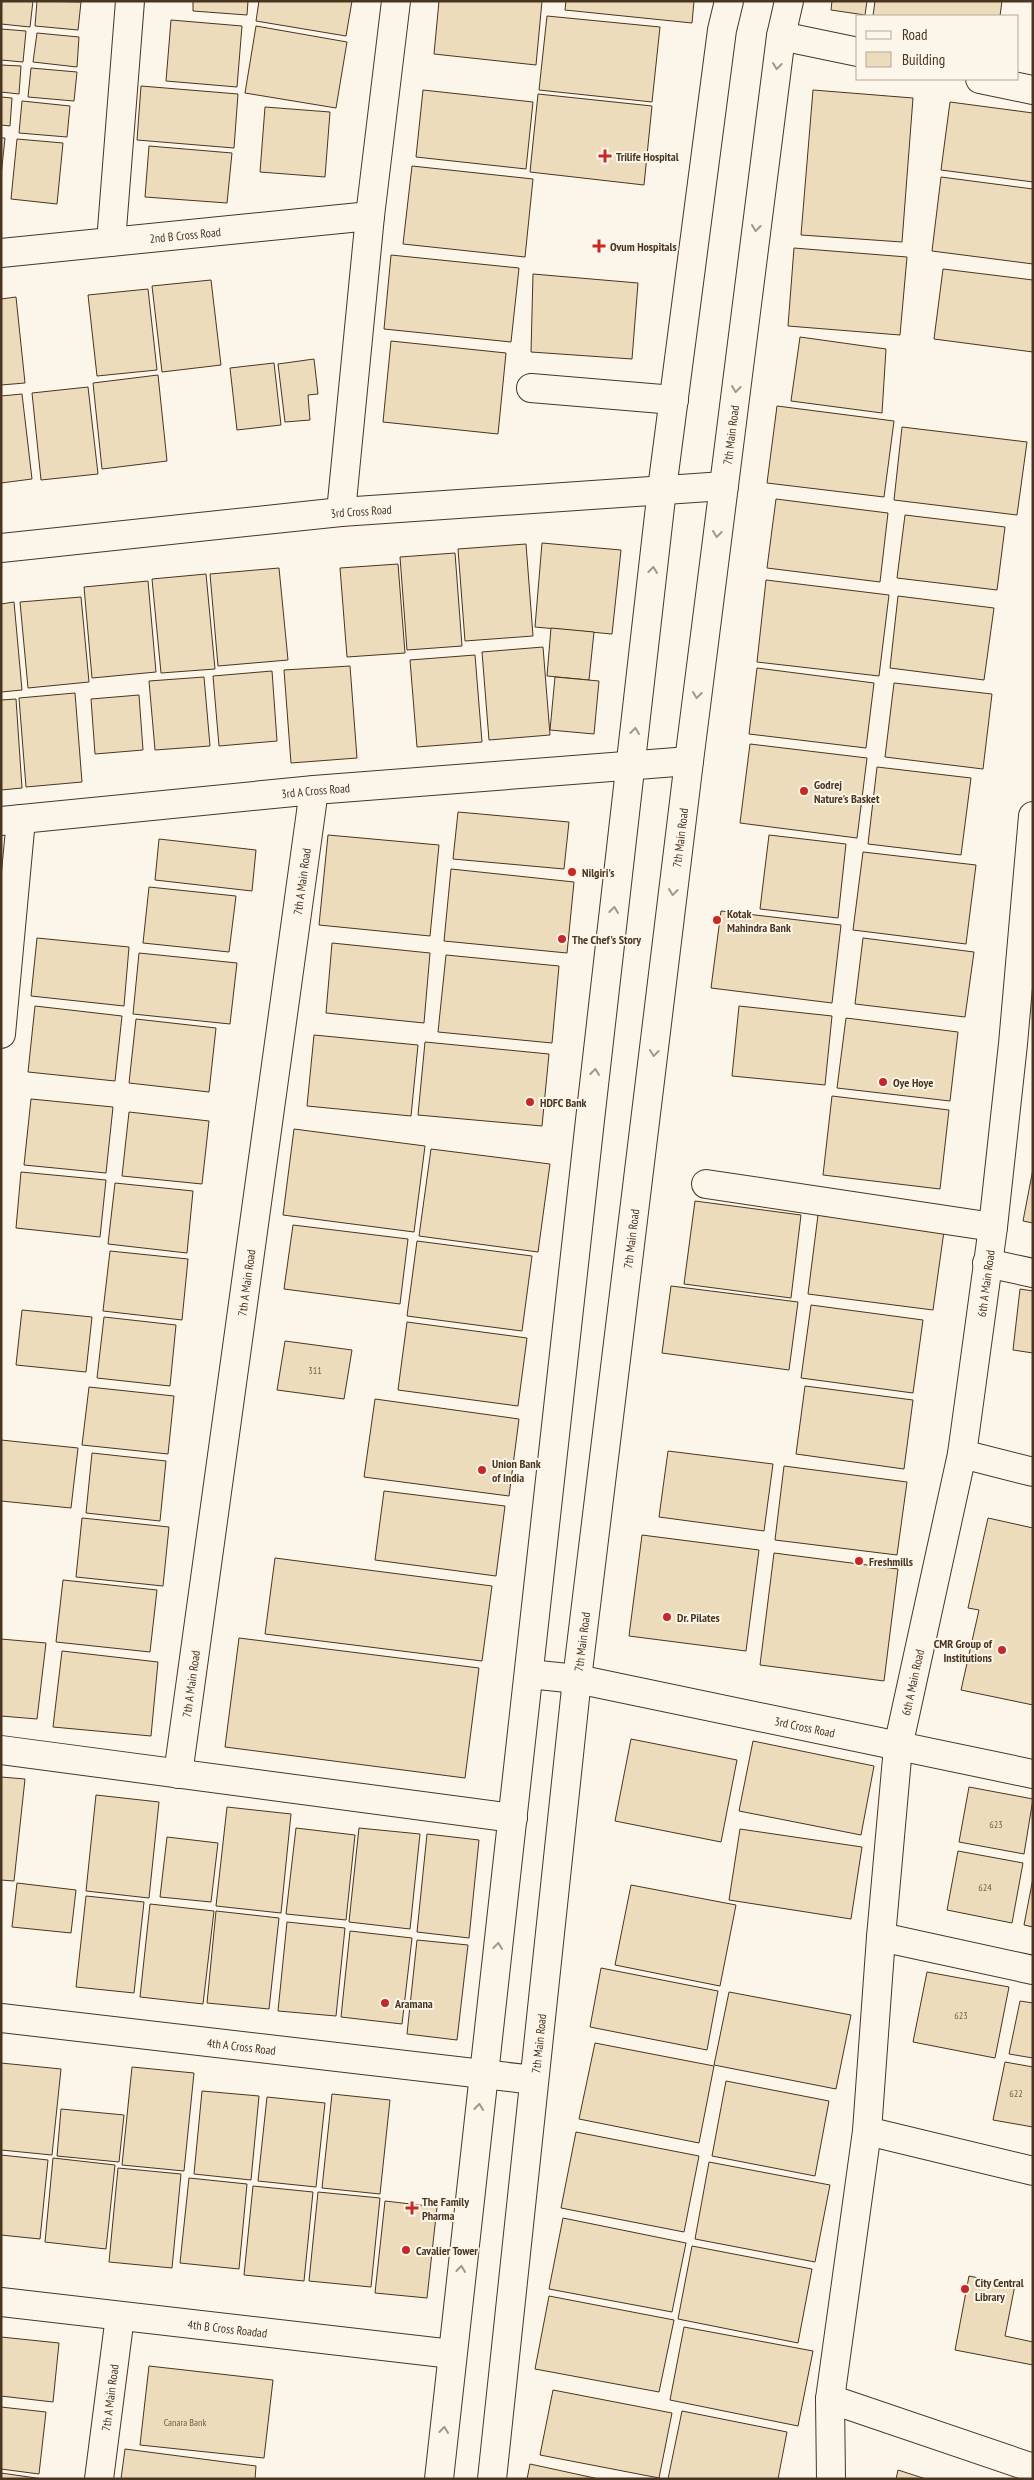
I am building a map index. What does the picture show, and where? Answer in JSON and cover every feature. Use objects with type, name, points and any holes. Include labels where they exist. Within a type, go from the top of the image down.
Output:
[{"type":"street","points":[[111,242],[130,1]]},
{"type":"street","points":[[341,512],[370,216],[396,1]]},
{"type":"street","points":[[439,2479],[482,2075],[513,1818],[662,489],[722,30],[729,1]]},
{"type":"street","name":"7th Main Road","points":[[492,2479],[577,1679],[689,761],[781,36],[788,1]]},
{"type":"street","points":[[781,36],[856,52]]},
{"type":"street","points":[[985,80],[1033,90]]},
{"type":"street","name":"2nd B Cross Road","points":[[1,253],[370,216]]},
{"type":"street","points":[[531,388],[674,400]]},
{"type":"street","name":"3rd Cross Road","points":[[1,548],[341,512],[724,486]]},
{"type":"street","name":"3rd A Cross Road","points":[[11,820],[314,790],[689,761]]},
{"type":"street","name":"7th A Main Road","points":[[178,1774],[314,790]]},
{"type":"street","name":"6th A Main Road","points":[[831,2479],[830,2399],[867,2132],[881,1936],[898,1747],[962,1454],[992,1227],[1023,1046],[1033,817]]},
{"type":"street","points":[[1,1034],[11,820]]},
{"type":"street","points":[[706,1184],[992,1227]]},
{"type":"street","points":[[987,1263],[1033,1273]]},
{"type":"street","points":[[962,1454],[1033,1472]]},
{"type":"street","name":"3rd Cross Road","points":[[529,1674],[577,1679],[1033,1774]]},
{"type":"street","points":[[1,1750],[513,1818]]},
{"type":"street","points":[[881,1936],[1033,1970]]},
{"type":"street","name":"4th A Cross Road","points":[[1,2018],[534,2080]]},
{"type":"street","points":[[867,2132],[1033,2170]]},
{"type":"street","name":"4th B Cross Roadad","points":[[1,2302],[452,2354]]},
{"type":"street","name":"7th A Main Road","points":[[99,2479],[120,2316]]},
{"type":"street","points":[[830,2399],[1033,2468]]},
{"type":"building","points":[[1,1],[33,1],[30,27],[1,24]]},
{"type":"building","points":[[37,1],[81,2],[78,30],[35,26]]},
{"type":"building","points":[[193,1],[248,1],[247,15],[193,11]]},
{"type":"building","points":[[259,1],[352,1],[346,36],[256,21]]},
{"type":"building","points":[[439,1],[542,1],[536,65],[434,54]]},
{"type":"building","points":[[566,1],[694,1],[692,23],[565,10]]},
{"type":"building","points":[[832,1],[867,1],[865,15],[831,10]]},
{"type":"building","points":[[875,1],[1002,1],[1000,15],[873,15]]},
{"type":"building","points":[[547,16],[660,27],[652,102],[539,90]]},
{"type":"building","points":[[171,20],[242,26],[237,87],[166,81]]},
{"type":"building","points":[[256,26],[347,42],[336,108],[245,93]]},
{"type":"building","points":[[1,29],[26,31],[23,62],[1,60]]},
{"type":"building","points":[[37,33],[79,37],[77,67],[33,62]]},
{"type":"building","points":[[1,65],[21,66],[19,94],[1,92]]},
{"type":"building","points":[[31,68],[77,72],[74,101],[28,97]]},
{"type":"building","points":[[141,86],[238,94],[234,148],[137,140]]},
{"type":"building","points":[[423,90],[533,102],[526,169],[416,157]]},
{"type":"building","points":[[813,90],[913,98],[902,242],[801,235]]},
{"type":"building","points":[[538,94],[652,106],[644,185],[530,172]]},
{"type":"building","points":[[1,97],[12,98],[10,126],[1,125]]},
{"type":"building","points":[[22,101],[70,106],[67,137],[19,133]]},
{"type":"building","points":[[950,102],[1033,113],[1033,182],[941,170]]},
{"type":"building","points":[[265,107],[330,112],[325,177],[260,172]]},
{"type":"building","points":[[1,138],[5,138],[1,176]]},
{"type":"building","points":[[17,139],[63,143],[57,204],[11,199]]},
{"type":"building","points":[[149,146],[232,153],[227,203],[145,197]]},
{"type":"building","points":[[412,166],[533,179],[525,257],[403,244]]},
{"type":"building","points":[[941,177],[1033,189],[1033,264],[932,251]]},
{"type":"building","points":[[794,248],[907,257],[900,335],[788,326]]},
{"type":"building","points":[[391,255],[519,268],[511,342],[384,329]]},
{"type":"building","points":[[943,269],[1033,280],[1033,352],[934,339]]},
{"type":"building","points":[[533,274],[638,283],[632,359],[531,352]]},
{"type":"building","points":[[211,280],[221,365],[162,372],[152,286]]},
{"type":"building","points":[[148,289],[157,370],[97,376],[88,295]]},
{"type":"building","points":[[16,297],[25,383],[1,385],[1,299]]},
{"type":"building","points":[[800,337],[886,349],[882,413],[791,401]]},
{"type":"building","points":[[391,341],[506,353],[498,434],[383,422]]},
{"type":"building","points":[[314,359],[318,394],[308,395],[310,420],[285,422],[278,364]]},
{"type":"building","points":[[274,363],[281,425],[237,430],[230,368]]},
{"type":"building","points":[[158,375],[167,461],[102,469],[93,383]]},
{"type":"building","points":[[88,387],[98,474],[41,480],[32,393]]},
{"type":"building","points":[[22,394],[32,479],[1,483],[1,396]]},
{"type":"building","points":[[777,406],[894,421],[884,497],[767,483]]},
{"type":"building","points":[[902,427],[1027,442],[1017,515],[894,500]]},
{"type":"building","points":[[776,499],[888,513],[880,582],[767,568]]},
{"type":"building","points":[[905,515],[1005,527],[997,590],[897,578]]},
{"type":"building","points":[[542,543],[621,550],[612,634],[535,627]]},
{"type":"building","points":[[526,544],[533,636],[465,641],[458,549]]},
{"type":"building","points":[[455,553],[462,646],[407,650],[400,557]]},
{"type":"building","points":[[398,564],[405,653],[347,657],[340,568]]},
{"type":"building","points":[[279,568],[288,660],[218,666],[210,574]]},
{"type":"building","points":[[206,574],[215,669],[161,673],[152,579]]},
{"type":"building","points":[[766,580],[889,595],[879,676],[757,662]]},
{"type":"building","points":[[148,581],[156,672],[92,678],[84,587]]},
{"type":"building","points":[[898,596],[994,608],[984,680],[890,668]]},
{"type":"building","points":[[81,597],[89,682],[28,688],[20,602]]},
{"type":"building","points":[[14,602],[22,690],[1,692],[1,604]]},
{"type":"building","points":[[551,628],[594,632],[589,680],[547,676]]},
{"type":"building","points":[[543,647],[550,735],[489,740],[482,652]]},
{"type":"building","points":[[475,655],[482,742],[417,747],[410,660]]},
{"type":"building","points":[[350,666],[357,758],[291,763],[284,670]]},
{"type":"building","points":[[757,668],[874,683],[866,748],[749,734]]},
{"type":"building","points":[[272,671],[277,741],[219,746],[213,676]]},
{"type":"building","points":[[204,677],[210,746],[155,750],[149,681]]},
{"type":"building","points":[[555,677],[599,681],[594,734],[550,730]]},
{"type":"building","points":[[894,683],[992,694],[983,769],[885,757]]},
{"type":"building","points":[[75,693],[82,782],[26,787],[19,698]]},
{"type":"building","points":[[139,695],[143,750],[95,754],[91,699]]},
{"type":"building","points":[[16,699],[22,788],[1,790],[1,700]]},
{"type":"building","name":"Godrej Nature's Basket","points":[[750,744],[867,758],[857,838],[740,823]]},
{"type":"building","points":[[877,767],[971,778],[961,855],[868,844]]},
{"type":"building","points":[[458,812],[569,822],[564,869],[453,859]]},
{"type":"building","points":[[328,835],[439,845],[430,936],[319,925]]},
{"type":"building","points":[[769,835],[846,844],[838,918],[760,909]]},
{"type":"building","points":[[159,839],[256,850],[252,891],[155,880]]},
{"type":"building","points":[[863,852],[976,865],[966,944],[853,930]]},
{"type":"building","points":[[451,869],[574,882],[567,953],[444,941]]},
{"type":"building","points":[[149,887],[236,896],[229,952],[143,943]]},
{"type":"building","points":[[721,911],[841,925],[832,1003],[711,988]]},
{"type":"building","points":[[37,938],[129,947],[124,1006],[31,996]]},
{"type":"building","points":[[863,938],[974,952],[965,1017],[855,1004]]},
{"type":"building","points":[[332,943],[430,953],[424,1023],[326,1013]]},
{"type":"building","points":[[139,953],[237,963],[230,1024],[133,1014]]},
{"type":"building","points":[[446,955],[559,966],[552,1043],[438,1032]]},
{"type":"building","points":[[35,1006],[122,1016],[115,1081],[28,1072]]},
{"type":"building","points":[[739,1006],[832,1016],[825,1085],[732,1076]]},
{"type":"building","points":[[846,1018],[958,1032],[950,1101],[837,1088]]},
{"type":"building","points":[[136,1019],[216,1028],[209,1092],[129,1083]]},
{"type":"building","points":[[314,1035],[418,1045],[411,1116],[307,1106]]},
{"type":"building","points":[[425,1042],[549,1054],[542,1126],[418,1115]]},
{"type":"building","points":[[832,1096],[949,1110],[940,1189],[823,1175]]},
{"type":"building","points":[[31,1099],[113,1107],[106,1173],[24,1165]]},
{"type":"building","points":[[129,1112],[209,1121],[202,1184],[122,1176]]},
{"type":"building","points":[[294,1129],[425,1146],[414,1232],[283,1215]]},
{"type":"building","points":[[431,1149],[550,1164],[538,1252],[419,1236]]},
{"type":"building","points":[[1033,1169],[1033,1223],[1023,1221]]},
{"type":"building","points":[[21,1172],[106,1180],[100,1237],[16,1228]]},
{"type":"building","points":[[115,1183],[193,1191],[187,1253],[108,1244]]},
{"type":"building","points":[[695,1201],[801,1215],[791,1298],[684,1284]]},
{"type":"building","points":[[818,1215],[944,1231],[933,1310],[808,1294]]},
{"type":"building","points":[[293,1225],[408,1239],[400,1304],[284,1289]]},
{"type":"building","points":[[417,1241],[532,1256],[522,1331],[407,1316]]},
{"type":"building","points":[[110,1251],[188,1259],[182,1320],[103,1311]]},
{"type":"building","points":[[671,1286],[798,1302],[789,1370],[662,1353]]},
{"type":"building","points":[[1020,1289],[1033,1291],[1033,1353],[1013,1350]]},
{"type":"building","points":[[811,1305],[923,1320],[913,1393],[801,1378]]},
{"type":"building","points":[[22,1310],[92,1317],[86,1372],[16,1365]]},
{"type":"building","points":[[104,1317],[176,1325],[170,1386],[97,1378]]},
{"type":"building","points":[[407,1322],[527,1338],[518,1406],[398,1390]]},
{"type":"building","points":[[285,1341],[352,1350],[344,1399],[277,1390]]},
{"type":"building","points":[[805,1386],[913,1400],[904,1469],[796,1454]]},
{"type":"building","points":[[89,1387],[174,1396],[168,1454],[82,1445]]},
{"type":"building","points":[[375,1399],[519,1419],[509,1496],[364,1477]]},
{"type":"building","points":[[1,1440],[78,1448],[71,1508],[1,1501]]},
{"type":"building","points":[[668,1451],[773,1464],[764,1531],[659,1517]]},
{"type":"building","points":[[92,1453],[166,1461],[160,1521],[86,1513]]},
{"type":"building","points":[[784,1466],[907,1482],[897,1555],[775,1540]]},
{"type":"building","points":[[384,1491],[505,1506],[496,1576],[375,1560]]},
{"type":"building","points":[[82,1518],[169,1527],[163,1586],[76,1577]]},
{"type":"building","name":"CMR Group of Institutions","points":[[988,1518],[1033,1528],[1033,1705],[961,1690],[979,1610],[968,1608]]},
{"type":"building","points":[[642,1535],[759,1550],[746,1651],[629,1636]]},
{"type":"building","points":[[774,1553],[898,1569],[884,1681],[760,1665]]},
{"type":"building","points":[[275,1558],[492,1586],[482,1661],[265,1634]]},
{"type":"building","points":[[63,1580],[157,1590],[150,1652],[56,1642]]},
{"type":"building","points":[[239,1638],[479,1668],[465,1778],[225,1747]]},
{"type":"building","points":[[1,1639],[46,1643],[37,1719],[1,1716]]},
{"type":"building","points":[[62,1651],[158,1662],[151,1736],[53,1727]]},
{"type":"building","points":[[631,1739],[737,1760],[721,1842],[615,1821]]},
{"type":"building","points":[[753,1741],[874,1766],[861,1835],[739,1811]]},
{"type":"building","points":[[1,1777],[25,1779],[14,1881],[1,1880]]},
{"type":"building","points":[[969,1787],[1033,1799],[1024,1854],[959,1842]]},
{"type":"building","points":[[96,1795],[159,1802],[149,1898],[86,1891]]},
{"type":"building","points":[[227,1807],[291,1814],[281,1913],[216,1906]]},
{"type":"building","points":[[296,1828],[355,1835],[346,1920],[286,1914]]},
{"type":"building","points":[[359,1828],[420,1834],[410,1929],[349,1922]]},
{"type":"building","points":[[740,1829],[862,1847],[851,1919],[729,1900]]},
{"type":"building","points":[[427,1834],[479,1840],[469,1938],[417,1932]]},
{"type":"building","points":[[167,1837],[218,1843],[211,1902],[160,1897]]},
{"type":"building","points":[[958,1851],[1023,1863],[1012,1923],[947,1910]]},
{"type":"building","points":[[1033,1878],[1033,1927],[1024,1925]]},
{"type":"building","points":[[17,1883],[76,1890],[71,1933],[12,1927]]},
{"type":"building","points":[[631,1885],[736,1905],[720,1986],[615,1965]]},
{"type":"building","points":[[86,1896],[144,1902],[134,1993],[76,1987]]},
{"type":"building","points":[[150,1904],[214,1911],[203,2004],[140,1997]]},
{"type":"building","points":[[216,1911],[279,1918],[269,2009],[207,2003]]},
{"type":"building","points":[[287,1922],[345,1928],[336,2016],[278,2011]]},
{"type":"building","points":[[350,1931],[412,1938],[402,2024],[341,2017]]},
{"type":"building","points":[[417,1940],[468,1945],[457,2040],[407,2034]]},
{"type":"building","points":[[601,1968],[718,1991],[707,2050],[590,2027]]},
{"type":"building","points":[[927,1972],[1009,1987],[995,2058],[913,2042]]},
{"type":"building","points":[[729,1992],[851,2015],[836,2089],[714,2065]]},
{"type":"building","points":[[1020,2001],[1033,2003],[1033,2058],[1009,2054]]},
{"type":"building","points":[[595,2043],[714,2066],[699,2143],[579,2119]]},
{"type":"building","points":[[1005,2062],[1033,2067],[1033,2127],[993,2120]]},
{"type":"building","points":[[1,2063],[61,2069],[52,2155],[1,2150]]},
{"type":"building","points":[[132,2067],[194,2073],[184,2171],[122,2165]]},
{"type":"building","points":[[726,2081],[829,2101],[815,2176],[712,2156]]},
{"type":"building","points":[[202,2091],[259,2096],[251,2180],[194,2174]]},
{"type":"building","points":[[332,2094],[390,2100],[380,2194],[322,2188]]},
{"type":"building","points":[[267,2097],[325,2103],[316,2187],[258,2181]]},
{"type":"building","points":[[61,2109],[124,2115],[119,2162],[57,2156]]},
{"type":"building","points":[[576,2132],[699,2156],[684,2232],[561,2208]]},
{"type":"building","points":[[1,2155],[48,2160],[40,2239],[1,2235]]},
{"type":"building","points":[[53,2158],[115,2165],[106,2249],[45,2242]]},
{"type":"building","points":[[709,2162],[830,2185],[815,2262],[695,2239]]},
{"type":"building","points":[[118,2168],[181,2174],[172,2268],[109,2262]]},
{"type":"building","points":[[189,2178],[247,2184],[239,2269],[180,2263]]},
{"type":"building","points":[[253,2186],[313,2192],[304,2281],[244,2275]]},
{"type":"building","points":[[318,2192],[380,2198],[371,2287],[309,2281]]},
{"type":"building","name":"Cavalier Tower","points":[[385,2201],[437,2207],[427,2298],[375,2293]]},
{"type":"building","points":[[563,2218],[686,2243],[672,2312],[549,2289]]},
{"type":"building","points":[[692,2246],[812,2269],[798,2343],[678,2319]]},
{"type":"building","points":[[969,2276],[1015,2285],[1005,2336],[1033,2342],[1033,2365],[955,2350]]},
{"type":"building","points":[[549,2296],[674,2320],[659,2392],[535,2369]]},
{"type":"building","points":[[684,2327],[813,2351],[798,2426],[670,2400]]},
{"type":"building","points":[[1,2337],[59,2343],[53,2402],[1,2396]]},
{"type":"building","points":[[149,2366],[273,2380],[264,2458],[140,2445]]},
{"type":"building","points":[[553,2390],[672,2413],[659,2478],[540,2455]]},
{"type":"building","points":[[1,2407],[46,2412],[39,2474],[1,2469]]},
{"type":"building","points":[[682,2411],[787,2432],[778,2479],[668,2479]]},
{"type":"building","points":[[125,2449],[256,2466],[255,2479],[121,2479]]},
{"type":"building","points":[[530,2464],[599,2479],[527,2479]]},
{"type":"building","points":[[898,2470],[926,2479],[896,2479]]},
{"type":"building","points":[[1,2473],[43,2479],[1,2479]]},
{"type":"place","name":"Trilife Hospital","points":[[605,156]]},
{"type":"place","name":"Ovum Hospitals","points":[[599,246]]},
{"type":"place","name":"Godrej Nature's Basket","points":[[804,791]]},
{"type":"place","name":"Nilgiri's","points":[[572,872]]},
{"type":"place","name":"Kotak Mahindra Bank","points":[[717,920]]},
{"type":"place","name":"The Chef's Story","points":[[562,939]]},
{"type":"place","name":"Oye Hoye","points":[[883,1082]]},
{"type":"place","name":"HDFC Bank","points":[[530,1102]]},
{"type":"place","name":"Union Bank of India","points":[[482,1470]]},
{"type":"place","name":"Freshmills","points":[[859,1561]]},
{"type":"place","name":"Dr. Pilates","points":[[667,1617]]},
{"type":"place","name":"CMR Group of Institutions","points":[[1002,1650]]},
{"type":"place","name":"Aramana","points":[[385,2003]]},
{"type":"place","name":"The Family Pharma","points":[[412,2208]]},
{"type":"place","name":"Cavalier Tower","points":[[406,2250]]},
{"type":"place","name":"City Central Library","points":[[965,2289]]}]
